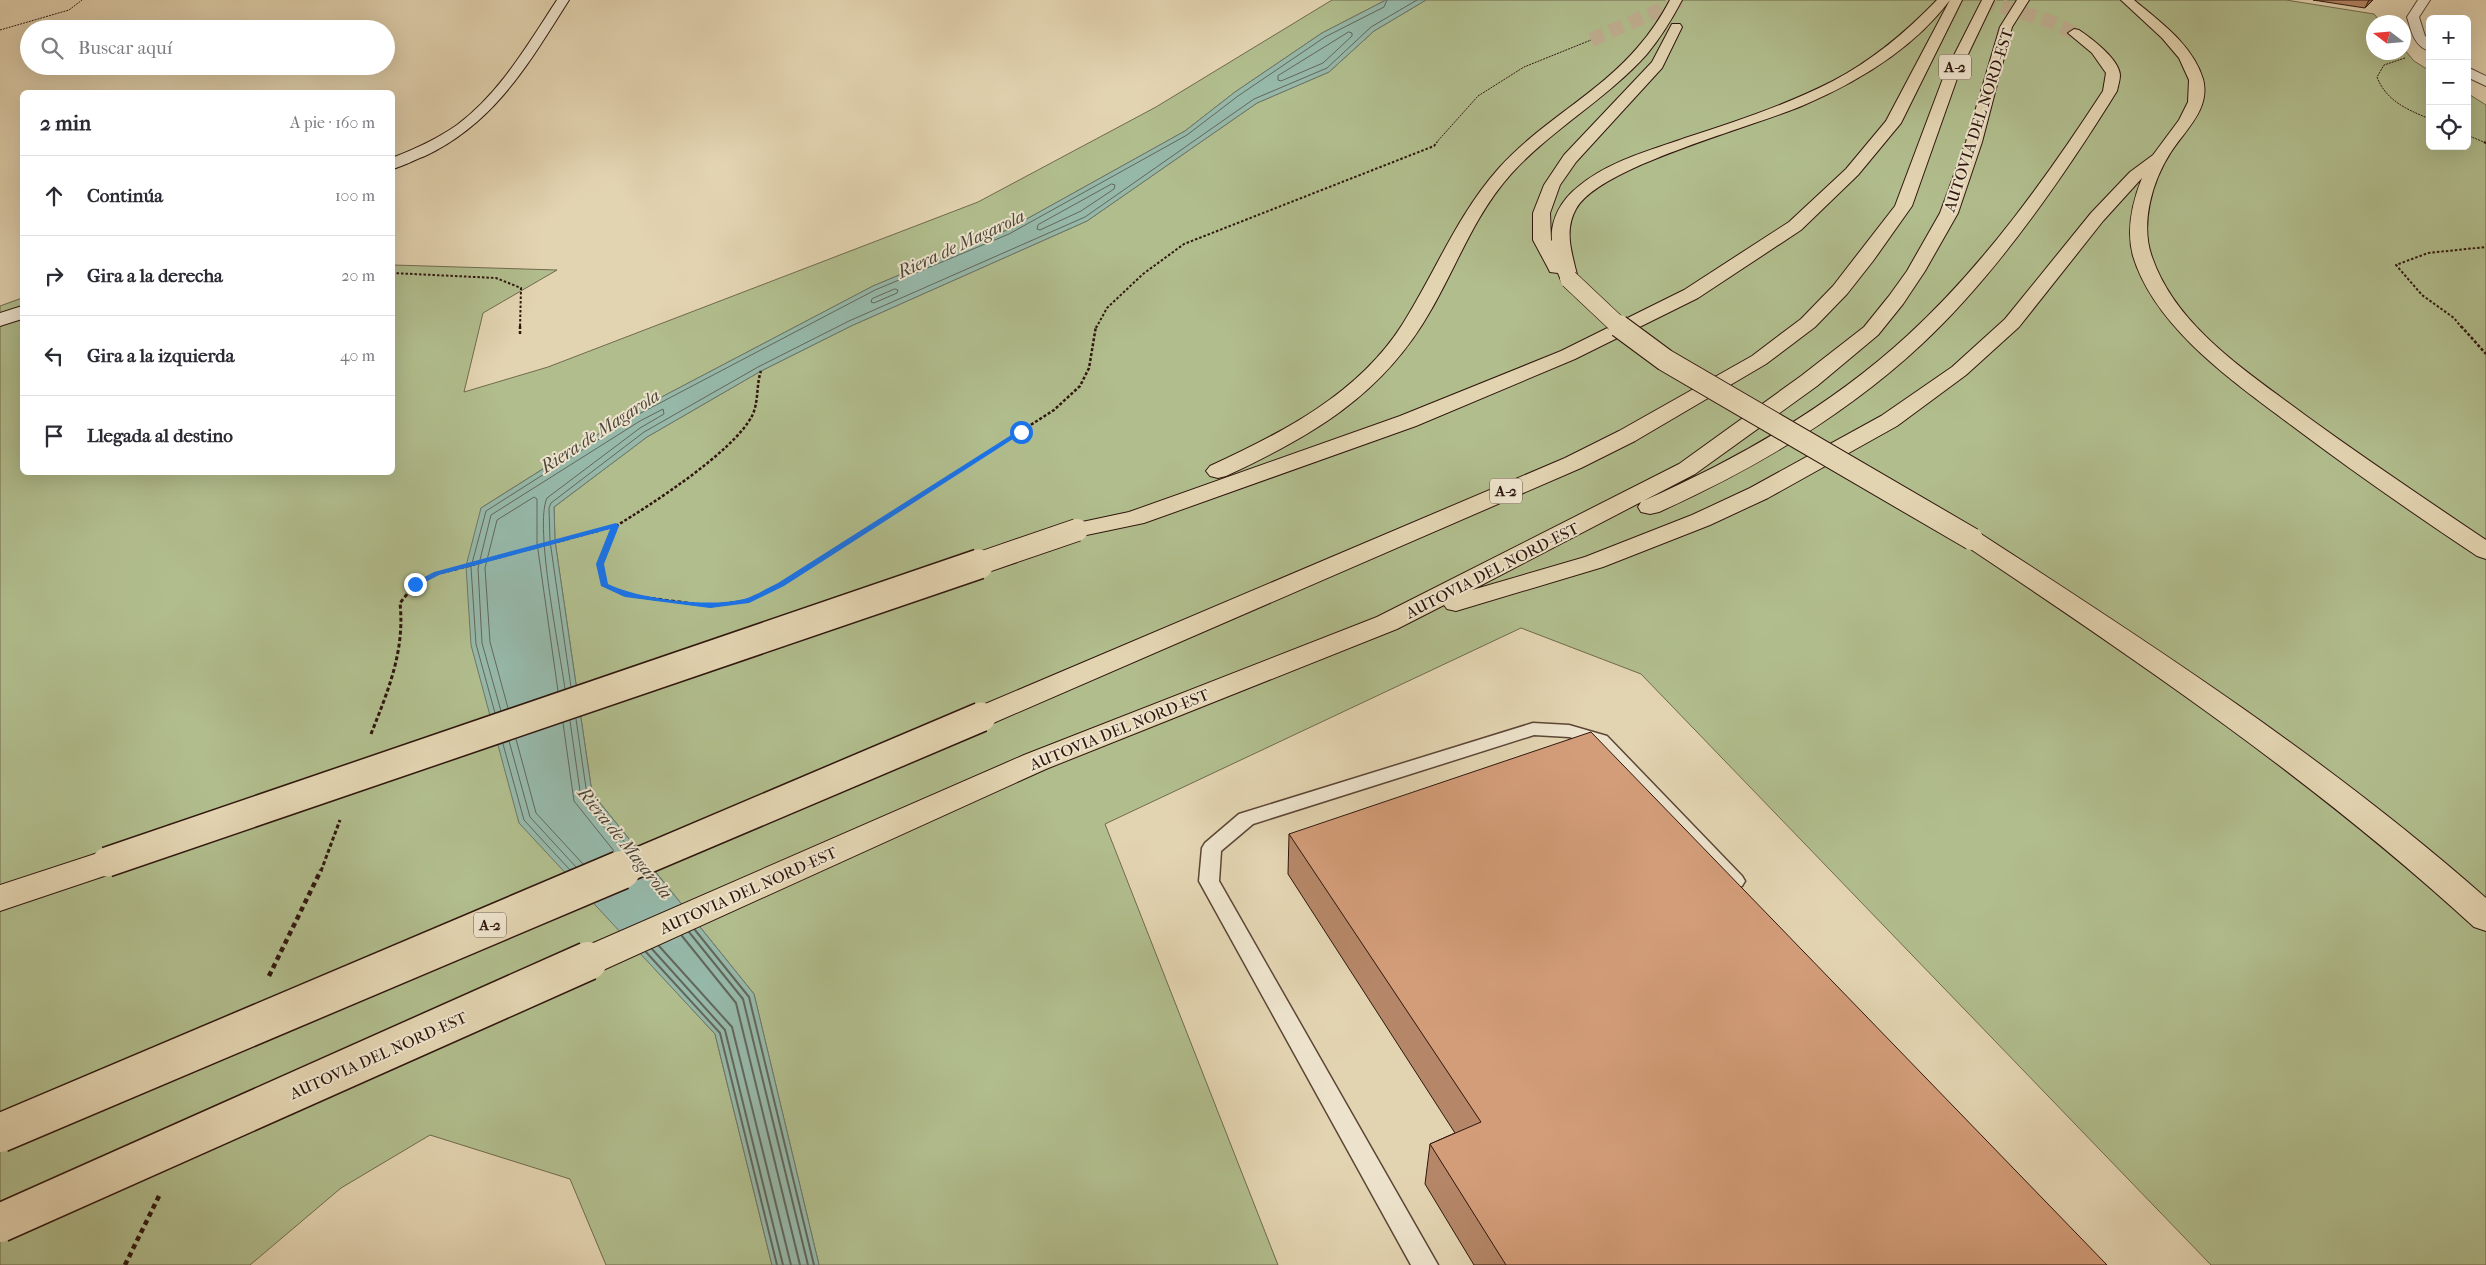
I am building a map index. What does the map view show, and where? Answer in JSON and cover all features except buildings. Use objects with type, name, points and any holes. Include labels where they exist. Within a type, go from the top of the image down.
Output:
[{"type":"highway","points":[[0,898],[1077,530],[1123,508],[1206,477],[1275,445],[1338,406],[1373,374],[1410,329],[1470,217],[1505,172],[1538,140],[1628,66],[1656,34],[1676,0]]},
{"type":"highway","points":[[1686,0],[1678,23],[1657,65],[1570,160],[1544,197],[1540,228],[1542,241],[1549,257],[1568,279],[1590,302],[1627,334],[1665,360],[1972,539],[2083,611],[2240,722],[2444,879],[2486,918]]},
{"type":"highway","points":[[1568,279],[1561,248],[1562,224],[1569,207],[1583,190],[1609,173],[1631,163],[1787,108],[1843,82],[1896,48],[1944,0]]},
{"type":"highway","points":[[1077,530],[1135,518],[1408,421],[1568,355],[1691,294],[1795,226],[1852,172],[1893,123],[1956,0]]},
{"type":"highway","name":"AUTOVIA DEL NORD-EST","points":[[0,1133],[1573,463],[1627,436],[1758,360],[1808,323],[1840,290],[1903,206],[1952,73],[1988,0]]},
{"type":"highway","name":"AUTOVIA DEL NORD-EST","points":[[0,1223],[1035,762],[1387,623],[1545,544],[1687,469],[1809,381],[1871,331],[1916,271],[1949,213],[1974,142],[2006,27],[2023,0]]},
{"type":"highway","points":[[1387,623],[1594,562],[1692,523],[1760,493],[1889,421],[1960,371],[2012,323],[2097,217],[2136,175],[2159,158],[2182,128],[2192,110],[2196,100],[2196,80],[2183,56],[2173,43],[2127,0]]},
{"type":"highway","points":[[1545,544],[1636,514],[1693,488],[1758,453],[1808,422],[1892,360],[1926,329],[1959,294],[2022,217],[2097,113],[2110,91],[2113,73],[2107,62],[2093,45],[2074,33]]},
{"type":"highway","points":[[2159,158],[2138,217],[2138,242],[2148,271],[2180,318],[2214,353],[2329,444],[2486,551]]},
{"type":"main road","points":[[395,163],[436,145],[479,115],[517,68],[563,0]]},
{"type":"main road","points":[[2424,0],[2414,17],[2419,37],[2426,43]]},
{"type":"main road","points":[[2471,73],[2486,82]]},
{"type":"main road","points":[[0,320],[20,313]]},
{"type":"lane","points":[[1425,1265],[1209,882],[1212,848],[1246,819],[1533,730],[1569,730],[1601,740],[1752,898]]},
{"type":"path","points":[[34,20],[69,10],[82,0]]},
{"type":"path","points":[[0,30],[20,24]]},
{"type":"path","points":[[616,526],[600,564],[604,585],[625,595],[710,606],[746,601],[781,584],[1054,410],[1080,386],[1089,368],[1096,326],[1107,308],[1143,274],[1184,244],[1434,146],[1478,96],[1524,67],[1591,40]]},
{"type":"path","points":[[2400,60],[2384,65],[2377,77],[2380,88],[2389,98],[2426,117]]},
{"type":"path","points":[[2471,137],[2486,143]]},
{"type":"path","points":[[2486,247],[2428,253],[2396,265],[2422,295],[2454,318],[2486,354]]},
{"type":"path","points":[[395,273],[496,278],[520,288],[520,334]]},
{"type":"path","points":[[369,740],[400,656],[404,624],[400,604],[415,584],[436,574],[616,526],[653,503],[730,441],[748,423],[753,415],[756,403],[755,391],[761,371]]},
{"type":"path","points":[[264,985],[321,871],[342,815]]},
{"type":"path","points":[[125,1265],[164,1186]]},
{"type":"green space","points":[[1332,0],[1386,0],[1322,33],[1235,92],[1185,131],[1007,230],[873,286],[635,411],[481,508],[519,822],[715,1034],[772,1265],[606,1265],[570,1179],[430,1135],[341,1188],[250,1265],[0,1265],[0,306],[20,299],[20,475],[395,475],[395,265],[557,270],[483,313],[464,392],[548,367],[978,202],[1156,107]]},
{"type":"green space","points":[[1426,0],[2286,0],[2374,14],[2366,15],[2366,60],[2411,60],[2411,57],[2426,68],[2426,150],[2471,150],[2471,96],[2486,105],[2486,1265],[2211,1265],[1641,674],[1521,628],[1105,824],[1278,1265],[819,1265],[754,994],[592,793],[555,541],[554,507],[647,437],[761,371],[851,326],[1087,221],[1257,103],[1329,72],[1374,31]]},
{"type":"water","name":"Riera de Magarola","points":[[1386,0],[1426,0],[1374,31],[1329,72],[1257,103],[1087,221],[851,326],[761,371],[647,437],[554,507],[555,541],[592,793],[754,994],[819,1265],[772,1265],[715,1034],[519,823],[471,645],[466,566],[481,508],[635,411],[873,286],[1007,230],[1185,131],[1235,92],[1322,33]]},
{"type":"tunnel","points":[[1591,40],[1682,0]]},
{"type":"tunnel","points":[[1982,0],[2049,21],[2074,33]]},
{"type":"route","points":[[415,584],[436,574],[616,526],[600,564],[604,585],[625,595],[710,606],[746,601],[781,584],[1021,432]]}]
